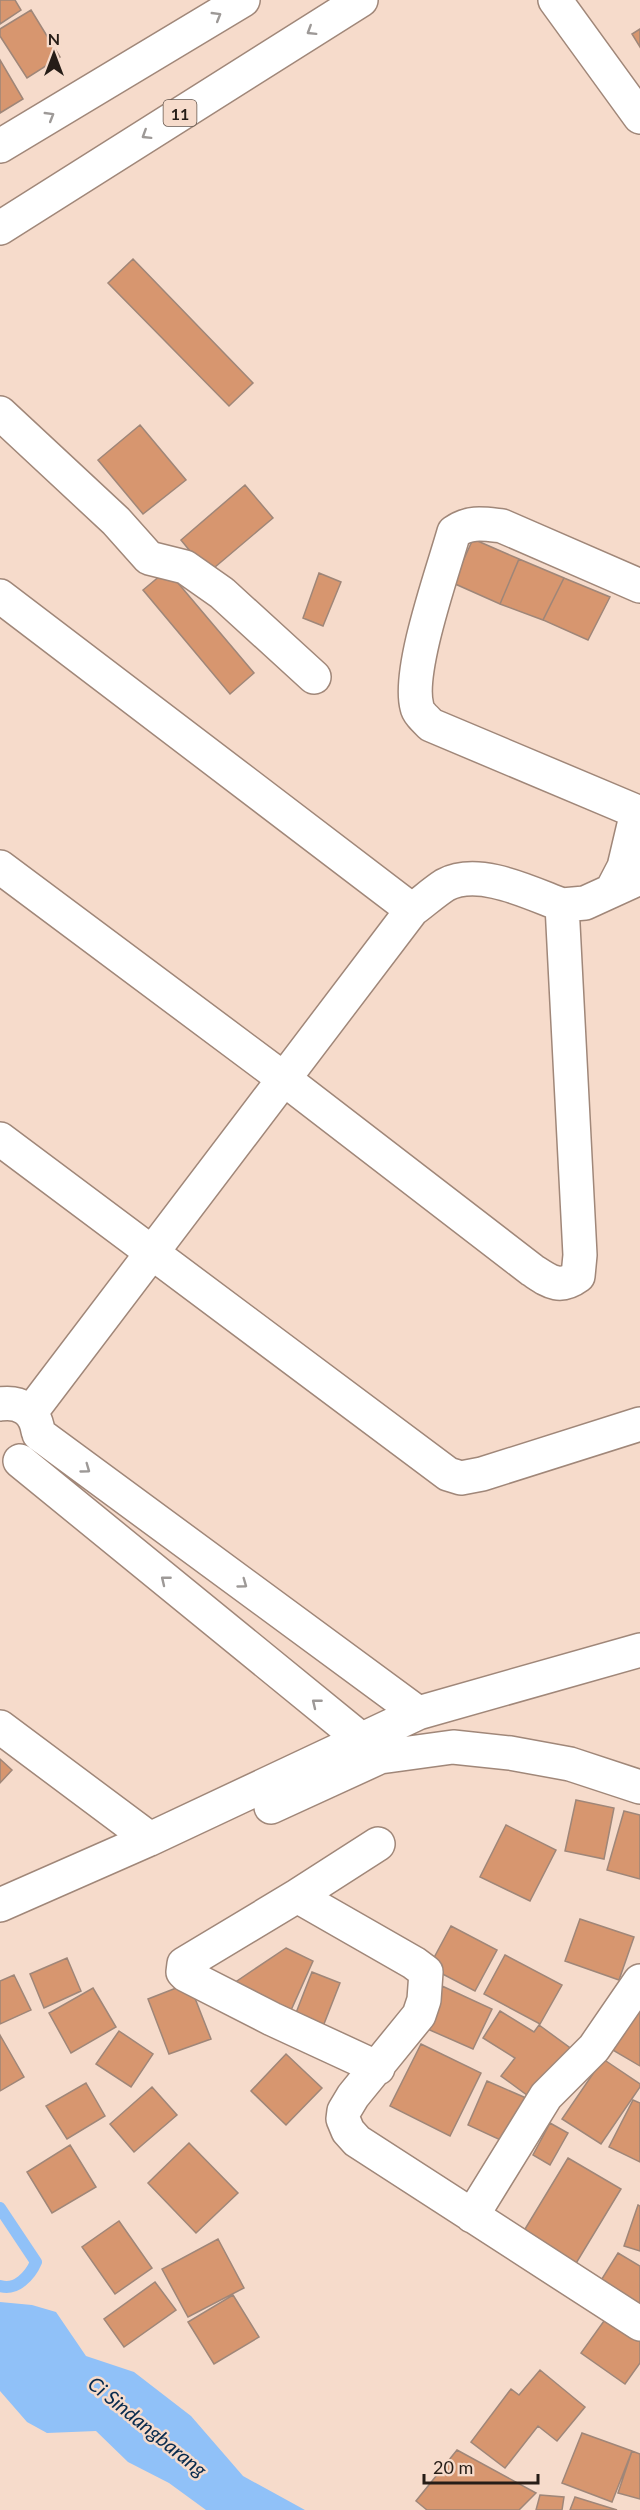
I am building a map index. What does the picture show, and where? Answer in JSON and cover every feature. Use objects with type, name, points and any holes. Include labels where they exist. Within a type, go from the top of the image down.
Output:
[{"type":"main road","points":[[0,146],[243,0]]},
{"type":"main road","name":"11","points":[[0,228],[361,0]]},
{"type":"main road","points":[[555,0],[640,117]]},
{"type":"main road","points":[[0,413],[116,521],[149,558],[185,567],[222,593],[314,677]]},
{"type":"main road","points":[[23,1417],[151,1254],[412,910],[447,884],[466,880],[501,882],[562,904],[585,903],[626,884],[624,867],[639,813],[431,725],[417,709],[416,682],[421,650],[454,532],[463,525],[479,523],[502,526],[640,586]]},
{"type":"main road","points":[[0,596],[412,910]]},
{"type":"main road","points":[[0,867],[284,1079],[532,1270],[553,1283],[568,1283],[578,1276],[580,1244],[562,904]]},
{"type":"main road","points":[[0,1139],[448,1474],[461,1478],[482,1474],[640,1424]]},
{"type":"main road","points":[[10,1461],[29,1455],[36,1445],[23,1417]]},
{"type":"main road","points":[[23,1417],[418,1713]]},
{"type":"main road","points":[[10,1461],[362,1740]]},
{"type":"main road","points":[[0,1905],[150,1839],[418,1713],[640,1650]]},
{"type":"main road","points":[[0,1727],[150,1839]]},
{"type":"main road","points":[[0,1925],[380,1757],[453,1747],[510,1753],[570,1764],[640,1787]]},
{"type":"main road","points":[[378,1844],[297,1896],[187,1961],[183,1972],[272,2019],[378,2068]]},
{"type":"main road","points":[[297,1896],[426,1972],[424,2000],[419,2015],[353,2096],[344,2111],[343,2119],[348,2131],[357,2141],[640,2324]]},
{"type":"main road","points":[[472,2216],[546,2096],[594,2048],[640,1982]]},
{"type":"water","name":"Ci Sindangbarang","points":[[0,2302],[32,2305],[56,2312],[86,2356],[134,2372],[191,2416],[243,2476],[305,2510],[206,2510],[169,2483],[128,2462],[96,2431],[47,2433],[27,2422],[0,2391]]},
{"type":"building","points":[[0,0],[15,0],[21,10],[0,24]]},
{"type":"building","points":[[31,10],[60,57],[27,78],[0,36],[0,29]]},
{"type":"building","points":[[640,29],[640,47],[632,34]]},
{"type":"building","points":[[0,60],[23,99],[0,113]]},
{"type":"building","points":[[133,259],[253,383],[229,406],[108,283]]},
{"type":"building","points":[[140,425],[186,480],[143,514],[98,460]]},
{"type":"building","points":[[245,485],[273,518],[208,573],[181,540]]},
{"type":"building","points":[[473,539],[519,559],[500,604],[453,583]]},
{"type":"building","points":[[519,559],[564,578],[543,620],[500,604]]},
{"type":"building","points":[[167,570],[254,673],[230,694],[143,590]]},
{"type":"building","points":[[319,573],[341,582],[323,626],[303,618]]},
{"type":"building","points":[[564,578],[610,597],[588,640],[543,620]]},
{"type":"building","points":[[0,1759],[12,1770],[0,1783]]},
{"type":"building","points":[[576,1800],[614,1808],[604,1859],[565,1851]]},
{"type":"building","points":[[624,1811],[640,1815],[640,1879],[607,1870]]},
{"type":"building","points":[[506,1825],[556,1850],[530,1901],[480,1877]]},
{"type":"building","points":[[580,1919],[634,1937],[619,1980],[565,1961]]},
{"type":"building","points":[[451,1926],[497,1950],[475,1991],[429,1967]]},
{"type":"building","points":[[286,1948],[313,1961],[288,2017],[225,1989]]},
{"type":"building","points":[[505,1955],[562,1985],[540,2024],[484,1994]]},
{"type":"building","points":[[67,1958],[81,1991],[44,2008],[30,1974]]},
{"type":"building","points":[[312,1972],[340,1983],[322,2029],[294,2018]]},
{"type":"building","points":[[14,1975],[31,2010],[0,2024],[0,1981]]},
{"type":"building","points":[[189,1983],[211,2039],[169,2054],[148,1999]]},
{"type":"building","points":[[442,1986],[492,2009],[473,2049],[423,2027]]},
{"type":"building","points":[[93,1988],[116,2027],[71,2053],[49,2013]]},
{"type":"building","points":[[640,2008],[640,2066],[606,2046]]},
{"type":"building","points":[[500,2011],[534,2032],[539,2025],[573,2050],[535,2101],[501,2076],[515,2058],[483,2038]]},
{"type":"building","points":[[119,2031],[153,2054],[131,2087],[96,2064]]},
{"type":"building","points":[[0,2035],[24,2077],[0,2091]]},
{"type":"building","points":[[421,2044],[481,2073],[450,2136],[390,2106]]},
{"type":"building","points":[[286,2054],[322,2088],[286,2125],[251,2091]]},
{"type":"building","points":[[603,2059],[640,2084],[640,2087],[601,2144],[562,2119]]},
{"type":"building","points":[[487,2081],[526,2098],[507,2143],[468,2125]]},
{"type":"building","points":[[86,2083],[105,2116],[67,2139],[46,2106]]},
{"type":"building","points":[[152,2087],[177,2115],[134,2152],[110,2124]]},
{"type":"building","points":[[633,2100],[640,2103],[640,2162],[609,2147]]},
{"type":"building","points":[[550,2123],[568,2133],[550,2165],[533,2155]]},
{"type":"building","points":[[189,2143],[238,2193],[196,2233],[148,2183]]},
{"type":"building","points":[[70,2145],[96,2187],[52,2213],[27,2172]]},
{"type":"building","points":[[568,2158],[621,2189],[575,2265],[522,2234]]},
{"type":"building","points":[[638,2205],[640,2206],[640,2251],[624,2246]]},
{"type":"building","points":[[119,2221],[152,2268],[115,2294],[82,2247]]},
{"type":"building","points":[[218,2239],[244,2288],[188,2317],[162,2269]]},
{"type":"building","points":[[618,2253],[640,2266],[640,2305],[600,2282]]},
{"type":"building","points":[[155,2282],[176,2310],[124,2347],[104,2319]]},
{"type":"building","points":[[233,2295],[259,2337],[214,2364],[188,2322]]},
{"type":"building","points":[[609,2314],[640,2335],[640,2363],[625,2384],[581,2353]]},
{"type":"building","points":[[540,2370],[585,2407],[557,2441],[538,2426],[505,2468],[471,2442],[511,2389],[519,2395]]},
{"type":"building","points":[[582,2433],[632,2451],[612,2502],[562,2483]]},
{"type":"building","points":[[457,2450],[536,2493],[519,2510],[427,2510],[416,2501]]},
{"type":"building","points":[[632,2451],[640,2454],[640,2499],[618,2493]]},
{"type":"building","points":[[540,2495],[564,2497],[562,2510],[536,2510]]},
{"type":"building","points":[[575,2497],[617,2510],[570,2510]]},
{"type":"waterway","points":[[0,2208],[36,2262],[22,2281],[12,2286],[0,2286]]}]
